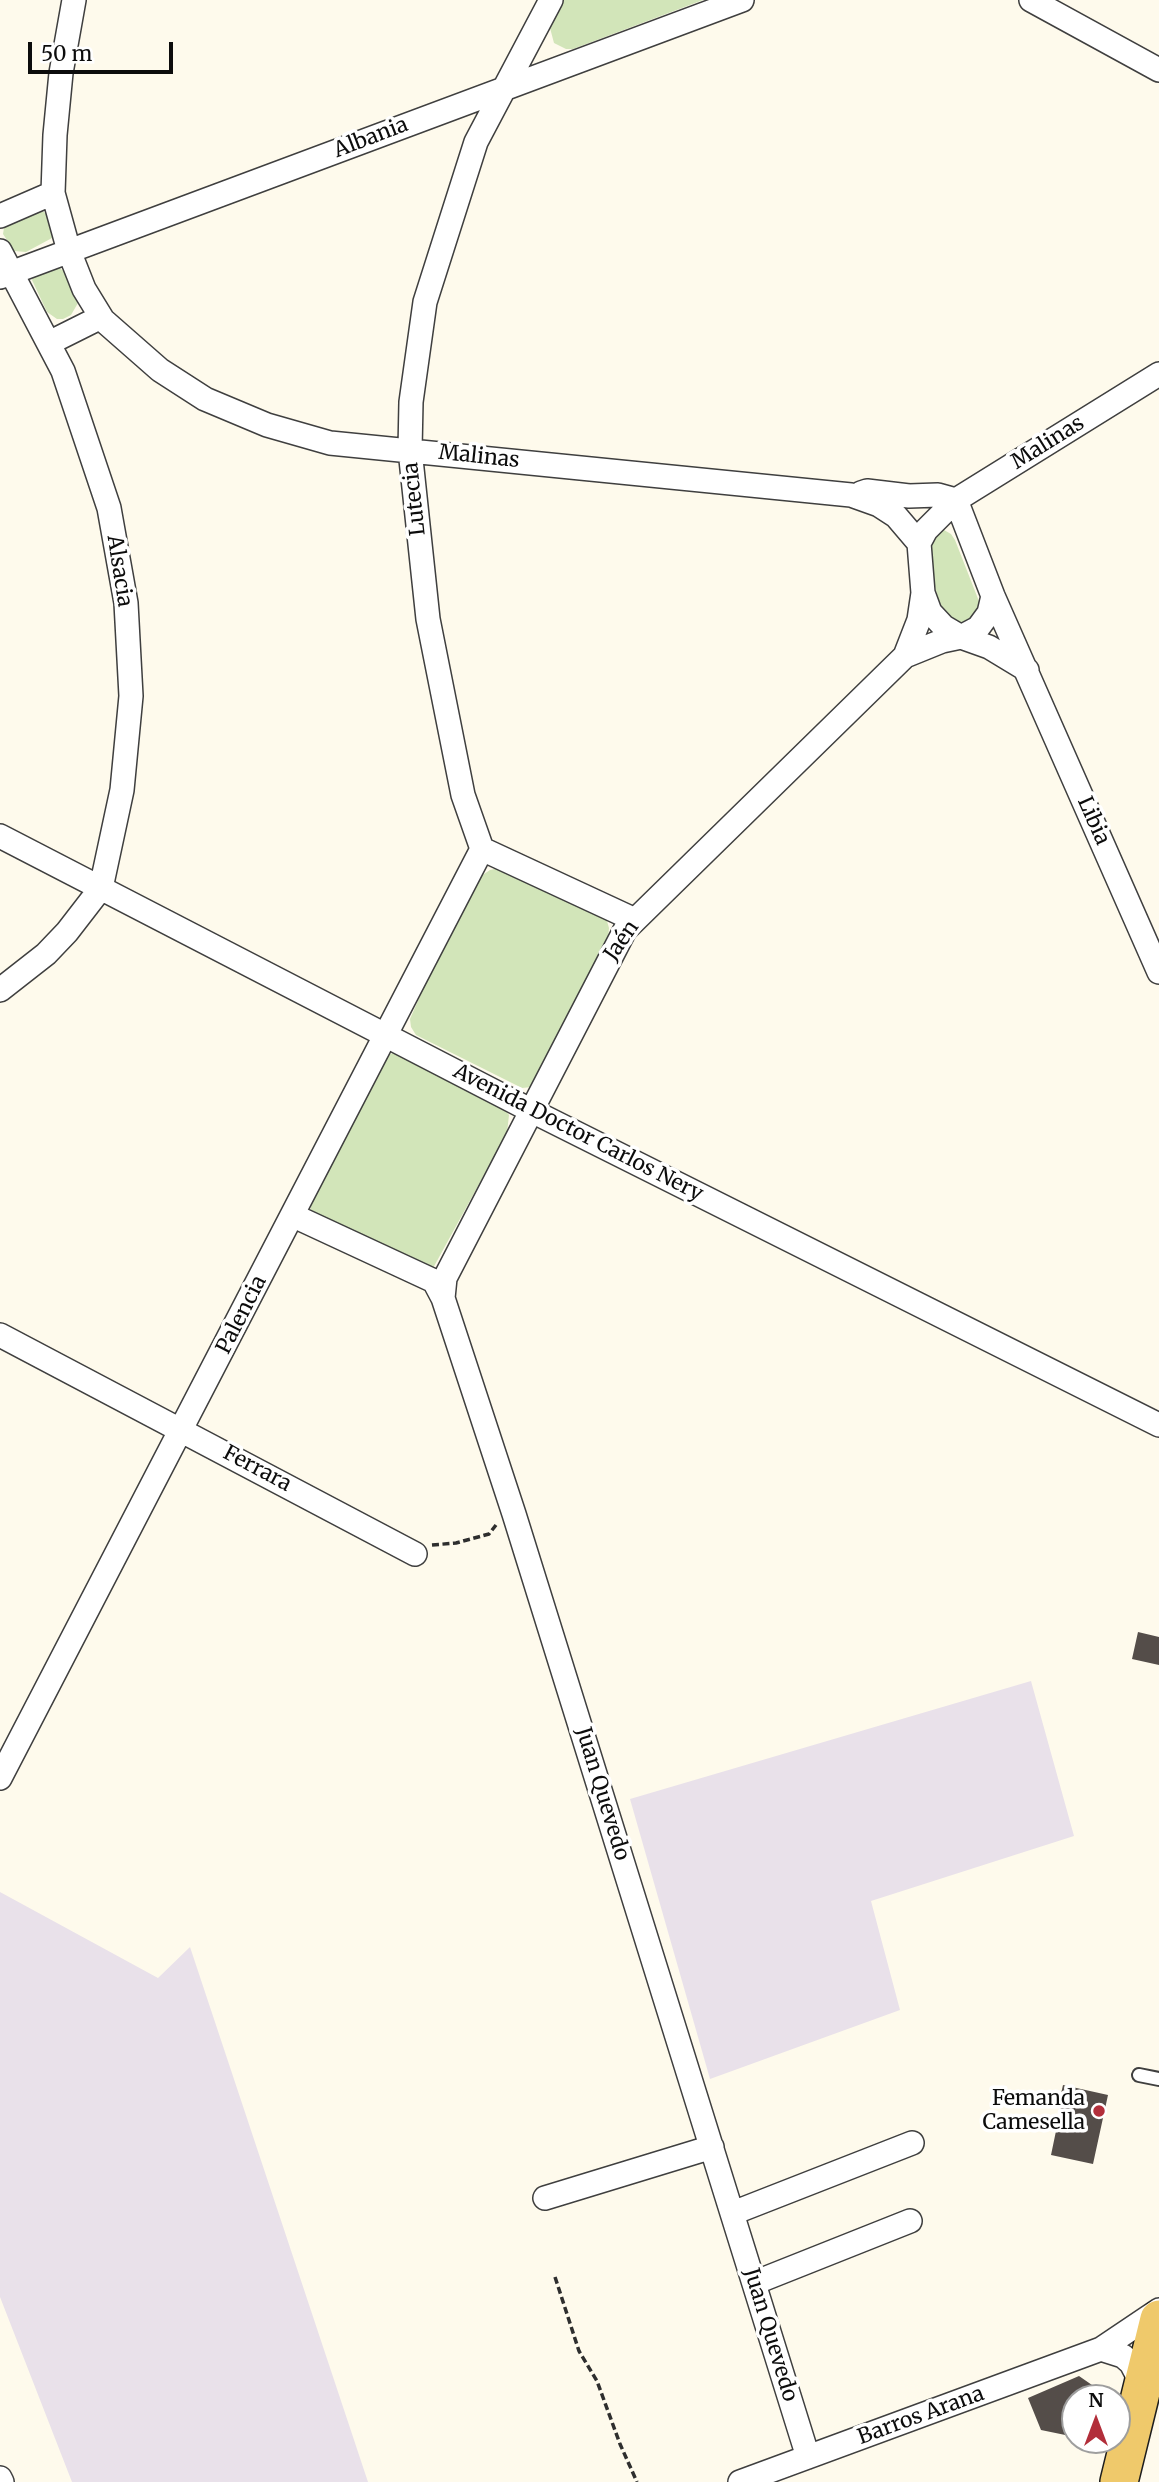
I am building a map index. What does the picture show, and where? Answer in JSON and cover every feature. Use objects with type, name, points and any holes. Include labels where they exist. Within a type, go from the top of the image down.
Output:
[{"type":"main road","points":[[1119,2482],[1159,2319]]},
{"type":"street","points":[[69,251],[53,193],[61,73],[74,0]]},
{"type":"street","name":"Lutecia","points":[[482,849],[463,795],[431,633],[410,450],[411,402],[425,302],[476,142],[551,0]]},
{"type":"street","name":"Albania","points":[[6,274],[742,0]]},
{"type":"street","points":[[1031,0],[1159,70]]},
{"type":"street","points":[[10,211],[53,193]]},
{"type":"street","name":"Alsacia","points":[[0,251],[6,274],[64,371],[109,508],[126,603],[131,696],[122,790],[101,888]]},
{"type":"street","name":"Malinas","points":[[69,251],[84,289],[101,317],[160,370],[205,399],[267,425],[330,443],[851,495],[879,505],[896,516],[919,543]]},
{"type":"street","points":[[49,343],[101,317]]},
{"type":"street","name":"Malinas","points":[[851,495],[867,491],[909,496],[938,495],[956,500],[1159,374]]},
{"type":"street","points":[[956,500],[926,530],[919,543],[923,593],[930,612],[943,627],[989,647],[1027,670]]},
{"type":"street","name":"Libia","points":[[956,500],[993,596],[1159,972]]},
{"type":"street","name":"Jaén","points":[[905,656],[919,620],[923,593]]},
{"type":"street","points":[[961,637],[978,628],[989,613],[993,596]]},
{"type":"street","name":"Jaén","points":[[443,1298],[445,1278],[614,948],[635,920],[905,656],[942,640],[961,637]]},
{"type":"street","name":"Avenida Doctor Carlos Nery","points":[[0,836],[532,1111],[1159,1425]]},
{"type":"street","points":[[482,849],[635,920]]},
{"type":"street","name":"Palencia","points":[[0,1779],[482,849]]},
{"type":"street","points":[[0,990],[46,954],[101,888]]},
{"type":"street","name":"Juan Quevedo","points":[[294,1216],[434,1280],[443,1298],[514,1514],[808,2457]]},
{"type":"street","name":"Ferrara","points":[[0,1335],[415,1553]]},
{"type":"street","points":[[733,2213],[912,2143]]},
{"type":"street","points":[[545,2198],[712,2147]]},
{"type":"street","points":[[754,2283],[910,2221]]},
{"type":"street","name":"Barros Arana","points":[[740,2482],[1101,2349],[1159,2310]]},
{"type":"street","points":[[1101,2349],[1123,2356],[1132,2363],[1143,2386]]},
{"type":"lane","points":[[1139,2075],[1159,2079]]},
{"type":"path","points":[[415,1553],[427,1545],[456,1544],[489,1534],[502,1518],[514,1514]]},
{"type":"path","points":[[555,2277],[579,2351],[597,2381],[637,2482]]},
{"type":"shaded area","points":[[1031,1681],[1074,1836],[871,1901],[900,2010],[710,2079],[630,1799]]},
{"type":"shaded area","points":[[0,1892],[158,1978],[190,1947],[368,2482],[72,2482],[0,2297]]},
{"type":"green space","points":[[562,0],[703,0],[573,49],[566,49],[554,43],[550,28]]},
{"type":"green space","points":[[41,210],[48,215],[52,238],[26,252],[14,251],[3,234],[4,228],[7,224]]},
{"type":"green space","points":[[58,267],[65,272],[78,303],[71,315],[63,319],[57,319],[47,312],[32,280],[35,273]]},
{"type":"green space","points":[[944,530],[955,540],[982,609],[961,629],[941,611],[930,565],[930,539],[937,532]]},
{"type":"green space","points":[[499,868],[600,913],[609,928],[608,938],[538,1082],[532,1087],[522,1088],[416,1035],[411,1027],[410,1019],[433,966],[472,888],[481,876]]},
{"type":"green space","points":[[393,1053],[505,1110],[509,1115],[507,1133],[432,1270],[310,1213],[312,1198],[388,1055]]},
{"type":"building","points":[[1138,1632],[1159,1637],[1159,1665],[1132,1659]]},
{"type":"building","points":[[1063,2085],[1108,2095],[1093,2164],[1051,2155]]},
{"type":"building","points":[[1079,2376],[1091,2384],[1061,2384],[1061,2434],[1041,2430],[1028,2398]]},
{"type":"place","name":"Femanda Camesella","points":[[1099,2111]]}]
